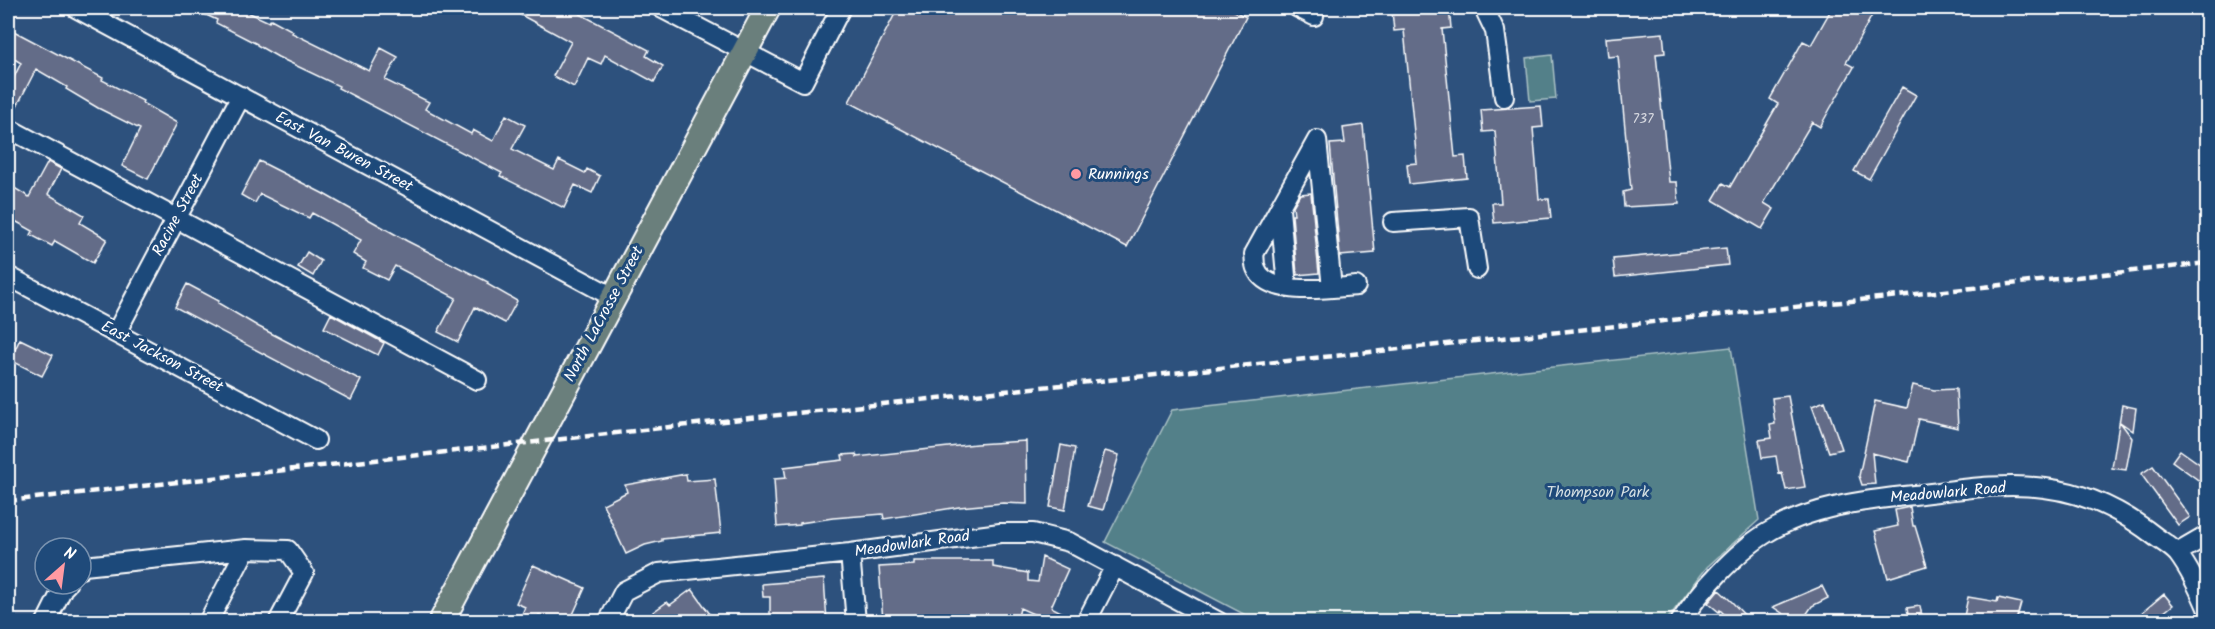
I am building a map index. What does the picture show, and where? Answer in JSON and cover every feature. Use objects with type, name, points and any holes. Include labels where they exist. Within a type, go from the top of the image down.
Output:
[{"type":"main road","name":"North LaCrosse Street","points":[[441,621],[768,8]]},
{"type":"street","name":"East Van Buren Street","points":[[76,8],[612,297]]},
{"type":"street","points":[[661,8],[803,82],[841,8]]},
{"type":"street","points":[[1484,8],[1495,31],[1504,97]]},
{"type":"street","name":"Racine Street","points":[[116,333],[241,96]]},
{"type":"street","points":[[8,128],[477,380]]},
{"type":"street","points":[[1332,288],[1317,140],[1254,254],[1256,269],[1268,282],[1295,290],[1332,288],[1356,286]]},
{"type":"street","points":[[1280,209],[1287,288]]},
{"type":"street","points":[[1393,222],[1469,217],[1477,269]]},
{"type":"street","name":"East Jackson Street","points":[[8,276],[315,440]]},
{"type":"street","name":"Meadowlark Road","points":[[1680,621],[1703,591],[1733,561],[1765,534],[1805,515],[1880,499],[1989,487],[2045,488],[2089,498],[2132,518],[2177,553],[2200,591],[2208,610]]},
{"type":"street","name":"Meadowlark Road","points":[[608,621],[624,591],[659,573],[850,553],[1000,533],[1033,533],[1069,543],[1219,621]]},
{"type":"street","points":[[2177,553],[2208,535]]},
{"type":"street","points":[[208,621],[246,549]]},
{"type":"street","points":[[93,565],[246,549],[288,550],[304,573],[278,621]]},
{"type":"street","points":[[850,553],[856,621]]},
{"type":"street","points":[[1086,621],[1115,566]]},
{"type":"street","points":[[46,621],[59,596]]},
{"type":"path","points":[[1666,8],[1675,11],[1687,8]]},
{"type":"green space","points":[[1552,55],[1556,99],[1530,101],[1526,58]]},
{"type":"green space","name":"Thompson Park","points":[[1731,347],[1759,520],[1707,567],[1666,621],[1257,621],[1105,542],[1172,410]]},
{"type":"building","points":[[191,8],[239,8],[269,22],[271,19],[293,31],[292,33],[369,71],[381,48],[398,57],[385,80],[429,102],[425,109],[471,134],[473,130],[493,141],[506,115],[525,125],[512,149],[554,170],[559,160],[585,173],[587,169],[600,176],[592,193],[575,185],[564,208],[500,176],[502,173],[338,88],[339,86],[278,57],[216,23],[217,20]]},
{"type":"building","points":[[508,8],[569,8],[649,50],[646,56],[663,66],[654,82],[605,55],[601,64],[588,58],[574,87],[553,76],[571,42]]},
{"type":"building","name":"Runnings","points":[[898,8],[1229,8],[1246,17],[1127,247],[849,102]]},
{"type":"building","points":[[1449,8],[1451,28],[1442,29],[1455,157],[1465,156],[1467,178],[1409,184],[1407,164],[1417,163],[1404,30],[1394,31],[1392,11]]},
{"type":"building","points":[[1832,8],[1876,8],[1846,63],[1854,67],[1820,127],[1812,122],[1764,203],[1774,209],[1762,229],[1713,200],[1723,183],[1730,187],[1778,104],[1770,99],[1803,41],[1811,45]]},
{"type":"building","points":[[8,28],[103,78],[102,80],[143,101],[142,103],[177,123],[148,179],[122,166],[140,129],[98,108],[36,69],[17,106],[8,101],[8,89],[21,63],[8,55]]},
{"type":"building","points":[[1663,33],[1665,53],[1656,54],[1669,182],[1677,182],[1679,204],[1624,207],[1623,192],[1631,190],[1618,56],[1608,57],[1606,38]]},
{"type":"building","points":[[1902,87],[1916,95],[1869,179],[1854,171]]},
{"type":"building","points":[[1541,106],[1543,127],[1533,128],[1539,199],[1549,199],[1551,218],[1494,223],[1492,203],[1501,203],[1495,131],[1483,132],[1481,110]]},
{"type":"building","points":[[1363,125],[1375,253],[1340,256],[1330,144],[1345,143],[1343,128]]},
{"type":"building","points":[[259,161],[488,282],[487,284],[517,301],[505,323],[475,307],[458,342],[438,332],[456,298],[395,266],[387,280],[363,268],[366,262],[353,254],[361,240],[312,213],[309,218],[260,194],[255,203],[241,195]]},
{"type":"building","points":[[48,162],[61,169],[48,194],[84,215],[80,223],[107,239],[93,263],[55,241],[52,246],[31,235],[33,231],[8,217],[8,184],[29,197]]},
{"type":"building","points":[[1311,193],[1319,273],[1297,275],[1293,206],[1300,194]]},
{"type":"building","points":[[1726,248],[1728,265],[1615,277],[1613,259]]},
{"type":"building","points":[[307,252],[321,261],[313,276],[298,267]]},
{"type":"building","points":[[187,284],[219,301],[218,303],[259,327],[361,380],[351,400],[175,307]]},
{"type":"building","points":[[331,314],[384,343],[378,355],[324,328]]},
{"type":"building","points":[[20,339],[53,355],[42,376],[10,360]]},
{"type":"building","points":[[1913,385],[1934,390],[1956,389],[1958,428],[1919,419],[1909,462],[1872,453],[1875,484],[1862,485],[1859,476],[1875,401],[1907,408]]},
{"type":"building","points":[[1788,396],[1805,487],[1786,490],[1782,473],[1779,474],[1776,456],[1762,458],[1759,440],[1772,438],[1770,425],[1775,424],[1772,398]]},
{"type":"building","points":[[1825,401],[1842,449],[1829,452],[1812,406]]},
{"type":"building","points":[[2122,405],[2136,408],[2133,431],[2120,422],[2132,438],[2126,470],[2112,468]]},
{"type":"building","points":[[1026,441],[1027,504],[1003,503],[959,507],[884,519],[883,514],[833,518],[777,527],[774,479],[786,478],[784,467],[843,460],[842,455],[856,454],[857,457]]},
{"type":"building","points":[[1061,445],[1075,448],[1065,510],[1050,507]]},
{"type":"building","points":[[2180,450],[2208,470],[2208,487],[2172,461]]},
{"type":"building","points":[[1105,451],[1119,455],[1103,510],[1088,506]]},
{"type":"building","points":[[2153,466],[2190,517],[2178,525],[2141,474]]},
{"type":"building","points":[[686,474],[687,481],[715,479],[721,533],[662,539],[662,541],[645,545],[626,554],[603,504],[627,492],[625,485]]},
{"type":"building","points":[[1910,507],[1913,526],[1915,526],[1927,566],[1888,578],[1875,531],[1898,526],[1895,510]]},
{"type":"building","points":[[1042,557],[1068,569],[1051,607],[1075,621],[1049,621],[1020,608],[1017,621],[883,621],[879,567],[914,565],[914,561],[993,561],[993,567],[1028,573],[1028,581],[1038,582]]},
{"type":"building","points":[[533,565],[585,588],[570,621],[553,621],[539,615],[536,620],[522,614],[525,607],[516,603]]},
{"type":"building","points":[[824,579],[827,621],[770,621],[770,597],[763,597],[762,584]]},
{"type":"building","points":[[1822,586],[1828,598],[1812,606],[1802,621],[1794,621],[1773,607]]},
{"type":"building","points":[[692,589],[715,621],[647,621],[655,616],[653,612],[667,602],[670,605]]},
{"type":"building","points":[[1719,590],[1750,621],[1731,621],[1720,610],[1719,612],[1708,603]]},
{"type":"building","points":[[2164,594],[2173,605],[2153,621],[2132,621]]},
{"type":"building","points":[[1968,597],[1997,602],[1998,598],[2021,603],[2016,621],[1978,618],[1977,621],[1963,621]]},
{"type":"building","points":[[1920,606],[1923,621],[1909,621],[1907,608]]},
{"type":"railway","points":[[8,501],[741,419],[2208,263]]},
{"type":"place","name":"Runnings","points":[[1076,174]]}]
